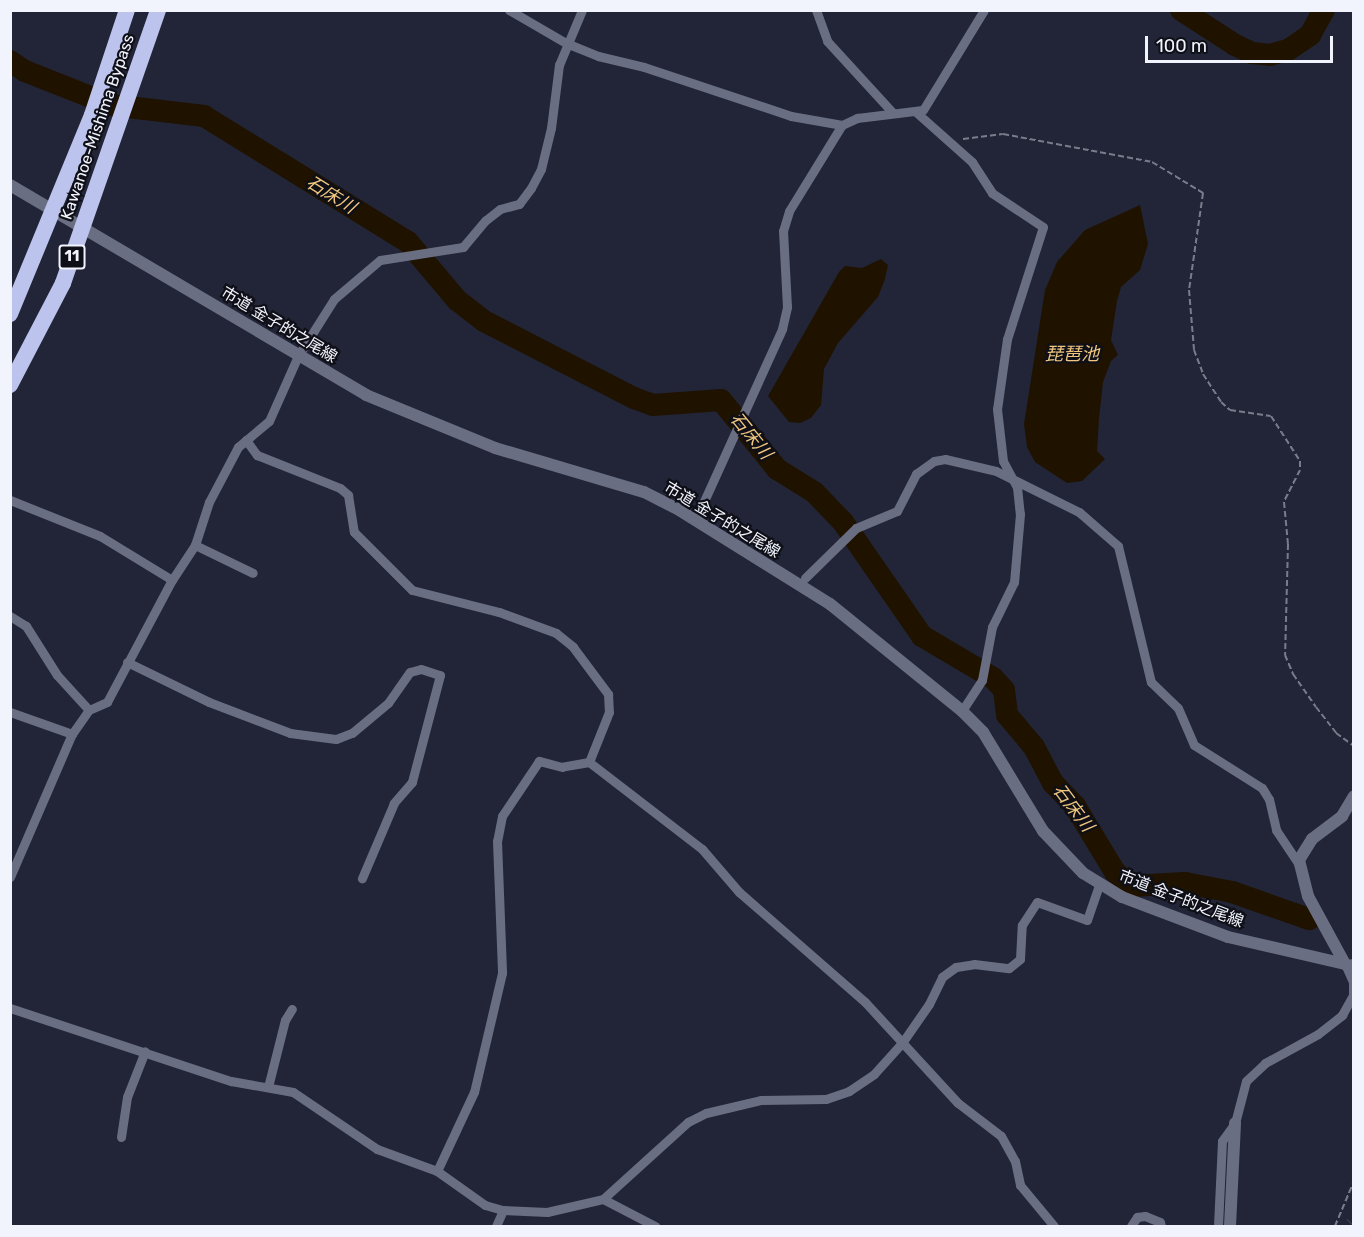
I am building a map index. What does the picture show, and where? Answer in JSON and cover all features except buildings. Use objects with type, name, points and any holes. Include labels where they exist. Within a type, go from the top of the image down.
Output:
[{"type":"highway","name":"Kawanoe-Mishima Bypass","points":[[10,314],[92,115],[127,10]]},
{"type":"highway","name":"Kawanoe-Mishima Bypass","points":[[10,386],[63,283],[158,10]]},
{"type":"street","points":[[509,10],[566,43],[732,99],[791,116],[842,125],[892,112],[917,113],[972,162],[992,193],[1043,227],[1007,339],[997,409],[1003,461],[1017,487],[1020,544],[1014,582],[992,627],[982,680],[962,711]]},
{"type":"street","points":[[10,877],[72,734],[89,710],[107,702],[172,580],[195,545],[209,502],[246,440],[269,421],[298,356],[334,299],[351,282],[380,260],[406,253],[463,247],[486,220],[500,208],[519,204],[531,188],[541,169],[551,128],[553,90],[566,43],[582,10]]},
{"type":"street","points":[[816,10],[827,41],[892,112]]},
{"type":"street","points":[[917,113],[928,104],[984,10]]},
{"type":"street","points":[[696,521],[782,329],[787,307],[783,231],[789,211],[842,125]]},
{"type":"street","name":"市道 金子的之尾線","points":[[10,185],[54,207],[298,356],[408,415],[495,448],[644,492],[696,521],[830,604],[962,711],[983,732],[1043,831],[1065,857],[1099,885],[1122,897],[1228,937],[1349,963]]},
{"type":"street","points":[[246,440],[257,455],[348,495],[354,532],[412,590],[499,612],[556,633],[573,647],[608,694],[609,712],[589,762]]},
{"type":"street","points":[[805,578],[856,528],[897,511],[916,474],[934,461],[945,459],[1012,477],[1079,512],[1118,546],[1151,682],[1178,708],[1194,745],[1262,788],[1269,799],[1276,830],[1300,866],[1308,896],[1349,963],[1353,982],[1348,1005],[1329,1026],[1253,1071],[1240,1093],[1235,1123],[1230,1227]]},
{"type":"street","points":[[10,500],[100,536],[172,580]]},
{"type":"street","points":[[195,545],[252,573]]},
{"type":"street","points":[[10,616],[26,626],[57,675],[89,710]]},
{"type":"street","points":[[127,662],[208,702],[290,734],[336,739],[352,733],[388,703],[410,672],[421,669],[440,675],[412,782],[394,803],[362,878]]},
{"type":"street","points":[[10,712],[72,734]]},
{"type":"street","points":[[437,1171],[474,1092],[502,973],[497,841],[502,816],[539,761],[562,768],[589,762]]},
{"type":"street","points":[[589,762],[702,849],[739,892],[865,1002],[958,1103],[1001,1136],[1015,1161],[1020,1185],[1054,1227]]},
{"type":"street","points":[[1300,866],[1308,844],[1342,816],[1353,796]]},
{"type":"street","points":[[10,1008],[231,1081],[268,1087],[307,1099],[378,1149],[437,1171],[476,1201],[503,1210],[547,1212],[603,1198],[688,1122],[706,1113],[761,1100],[826,1099],[849,1091],[874,1074],[902,1043],[929,1004],[942,977],[956,967],[974,964],[1009,968],[1020,959],[1022,925],[1037,902],[1087,920],[1099,885]]},
{"type":"street","points":[[268,1087],[285,1020],[292,1009]]},
{"type":"street","points":[[121,1137],[128,1097],[145,1051]]},
{"type":"street","points":[[1218,1227],[1222,1142],[1235,1123]]},
{"type":"street","points":[[603,1198],[655,1227]]},
{"type":"street","points":[[496,1227],[503,1210]]},
{"type":"street","points":[[1131,1227],[1137,1217],[1145,1215],[1160,1222],[1161,1227]]},
{"type":"path","points":[[951,142],[973,135],[1003,134],[1110,152],[1152,162],[1203,193],[1189,290],[1194,350],[1203,374],[1221,402],[1230,410],[1271,416],[1300,461],[1300,470],[1284,502],[1288,544],[1285,655],[1293,674],[1316,707],[1336,733],[1353,746]]},
{"type":"path","points":[[1335,1227],[1353,1181]]},
{"type":"water","name":"琵琶池","points":[[1140,205],[1148,244],[1140,270],[1121,287],[1117,301],[1111,340],[1118,355],[1111,361],[1103,382],[1099,418],[1097,451],[1105,459],[1082,481],[1067,483],[1035,462],[1027,447],[1024,424],[1045,290],[1057,262],[1085,230]]},
{"type":"water","points":[[881,259],[888,265],[878,297],[838,343],[824,369],[821,405],[811,418],[800,423],[789,422],[768,396],[839,272],[845,266],[862,268]]},
{"type":"waterway","points":[[1181,10],[1235,45],[1252,53],[1270,55],[1288,50],[1310,35],[1324,10]]},
{"type":"waterway","name":"石床川","points":[[10,61],[25,71],[111,105],[204,116],[408,242],[457,300],[484,321],[634,398],[653,405],[721,400],[777,469],[814,492],[843,522],[922,636],[993,678],[1004,690],[1007,715],[1034,747],[1053,783],[1075,806],[1115,872],[1131,886],[1185,883],[1232,892],[1309,919]]}]
